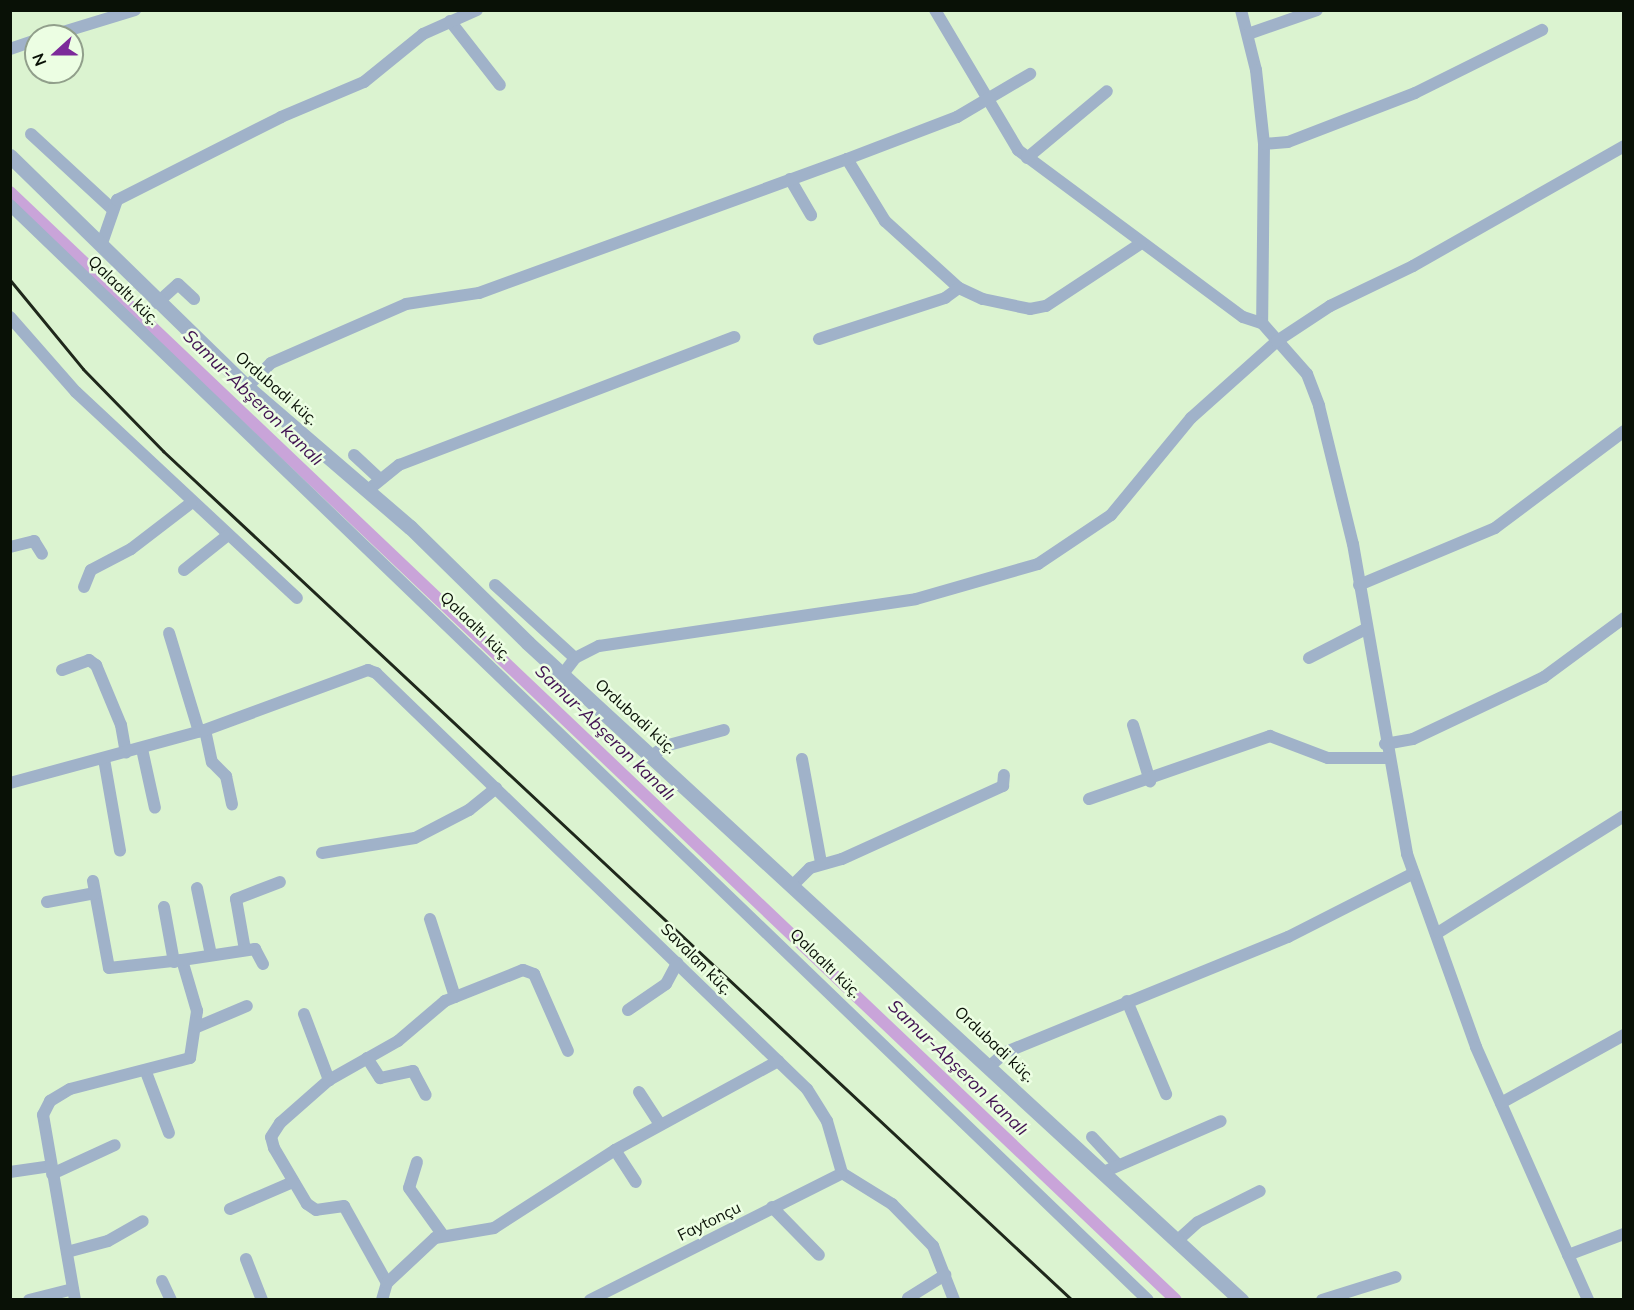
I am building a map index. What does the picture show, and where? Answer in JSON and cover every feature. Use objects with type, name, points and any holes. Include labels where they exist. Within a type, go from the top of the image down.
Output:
[{"type":"street","points":[[83,24],[110,14],[135,10]]},
{"type":"street","points":[[101,246],[111,207],[230,142],[364,82],[423,34],[477,10]]},
{"type":"street","points":[[936,10],[988,99],[1027,158],[1140,244],[1243,317],[1262,323],[1313,386],[1359,585],[1386,758],[1414,873],[1439,932],[1460,1008],[1588,1299]]},
{"type":"street","points":[[1241,10],[1248,34],[1264,144],[1262,323]]},
{"type":"street","points":[[1248,34],[1317,10]]},
{"type":"street","points":[[450,21],[500,85]]},
{"type":"street","points":[[1264,144],[1288,142],[1415,93],[1542,30]]},
{"type":"street","points":[[247,387],[271,363],[406,304],[479,293],[934,127],[1030,74]]},
{"type":"street","points":[[1027,158],[1107,91]]},
{"type":"street","points":[[31,134],[111,207]]},
{"type":"street","points":[[563,674],[575,658],[599,646],[916,599],[1038,564],[1111,515],[1191,418],[1277,341],[1623,146]]},
{"type":"street","name":"Ordubadi küç.","points":[[10,156],[157,303],[247,387],[374,484],[563,674],[991,1065],[1111,1167],[1179,1239],[1241,1299]]},
{"type":"street","points":[[847,159],[885,221],[959,288],[983,298],[1038,309],[1140,244]]},
{"type":"street","points":[[790,179],[811,215]]},
{"type":"street","name":"Qalaaltı küç.","points":[[10,205],[1148,1299]]},
{"type":"street","points":[[157,303],[178,284],[194,299]]},
{"type":"street","points":[[819,339],[945,298],[959,288]]},
{"type":"street","points":[[10,317],[76,392],[191,503],[297,598]]},
{"type":"street","points":[[354,455],[374,484],[399,465],[734,337]]},
{"type":"street","points":[[1359,585],[1495,528],[1623,431]]},
{"type":"street","points":[[84,587],[91,570],[131,549],[191,503]]},
{"type":"street","points":[[184,570],[228,535]]},
{"type":"street","points":[[10,547],[34,541],[42,554]]},
{"type":"street","points":[[495,585],[575,658]]},
{"type":"street","points":[[1385,744],[1413,739],[1544,677],[1623,618]]},
{"type":"street","points":[[1309,658],[1366,629]]},
{"type":"street","points":[[169,633],[212,762],[226,776],[232,804]]},
{"type":"street","points":[[62,670],[89,660],[96,665],[121,725],[126,753]]},
{"type":"street","name":"Savalan küç.","points":[[202,731],[368,670],[496,788],[778,1061],[820,1106],[842,1173]]},
{"type":"street","points":[[1133,725],[1150,781]]},
{"type":"street","points":[[652,756],[666,746],[724,730]]},
{"type":"street","points":[[10,783],[202,731]]},
{"type":"street","points":[[1089,799],[1150,781],[1217,751],[1270,736],[1328,758],[1386,758]]},
{"type":"street","points":[[142,749],[155,808]]},
{"type":"street","points":[[104,759],[120,851]]},
{"type":"street","points":[[802,759],[821,863]]},
{"type":"street","points":[[795,884],[821,863],[842,859],[998,789],[1004,775]]},
{"type":"street","points":[[322,854],[415,838],[469,810],[496,788]]},
{"type":"street","points":[[1439,932],[1623,816]]},
{"type":"street","points":[[991,1065],[1006,1052],[1127,1001],[1257,951],[1414,873]]},
{"type":"street","points":[[245,950],[236,899],[280,882]]},
{"type":"street","points":[[47,902],[94,887],[109,968],[178,961],[255,949],[263,964]]},
{"type":"street","points":[[197,888],[211,955]]},
{"type":"street","points":[[29,1299],[74,1294],[43,1115],[50,1101],[70,1089],[146,1072],[189,1058],[197,1027],[164,907]]},
{"type":"street","points":[[430,919],[455,997]]},
{"type":"street","points":[[628,1010],[663,987],[677,963]]},
{"type":"street","points":[[387,1283],[348,1210],[338,1204],[311,1208],[293,1182],[272,1137],[329,1080],[367,1058],[455,997],[530,970],[568,1051]]},
{"type":"street","points":[[1127,1001],[1166,1094]]},
{"type":"street","points":[[197,1027],[247,1006]]},
{"type":"street","points":[[304,1014],[329,1080]]},
{"type":"street","points":[[1501,1103],[1623,1035]]},
{"type":"street","points":[[367,1058],[380,1078],[413,1071],[426,1095]]},
{"type":"street","points":[[382,1299],[387,1283],[442,1234],[484,1233],[615,1150],[778,1061]]},
{"type":"street","points":[[146,1072],[169,1133]]},
{"type":"street","points":[[639,1092],[660,1124]]},
{"type":"street","points":[[1092,1137],[1111,1167],[1221,1121]]},
{"type":"street","points":[[10,1172],[52,1170],[115,1145]]},
{"type":"street","points":[[615,1150],[636,1182]]},
{"type":"street","points":[[417,1162],[409,1188],[442,1234]]},
{"type":"street","points":[[842,1173],[910,1221],[938,1253],[954,1299]]},
{"type":"street","name":"Faytonçu","points":[[590,1299],[842,1173]]},
{"type":"street","points":[[230,1209],[293,1182]]},
{"type":"street","points":[[1179,1239],[1198,1222],[1260,1191]]},
{"type":"street","points":[[772,1207],[819,1255]]},
{"type":"street","points":[[67,1252],[108,1241],[143,1221]]},
{"type":"street","points":[[1568,1255],[1623,1234]]},
{"type":"street","points":[[246,1259],[262,1299]]},
{"type":"street","points":[[908,1298],[945,1275]]},
{"type":"street","points":[[1322,1299],[1396,1277]]},
{"type":"street","points":[[162,1281],[171,1299]]},
{"type":"waterway","name":"Samur-Abşeron kanalı","points":[[10,192],[1176,1300]]},
{"type":"railway","points":[[10,280],[83,369],[163,451],[1072,1300]]}]
